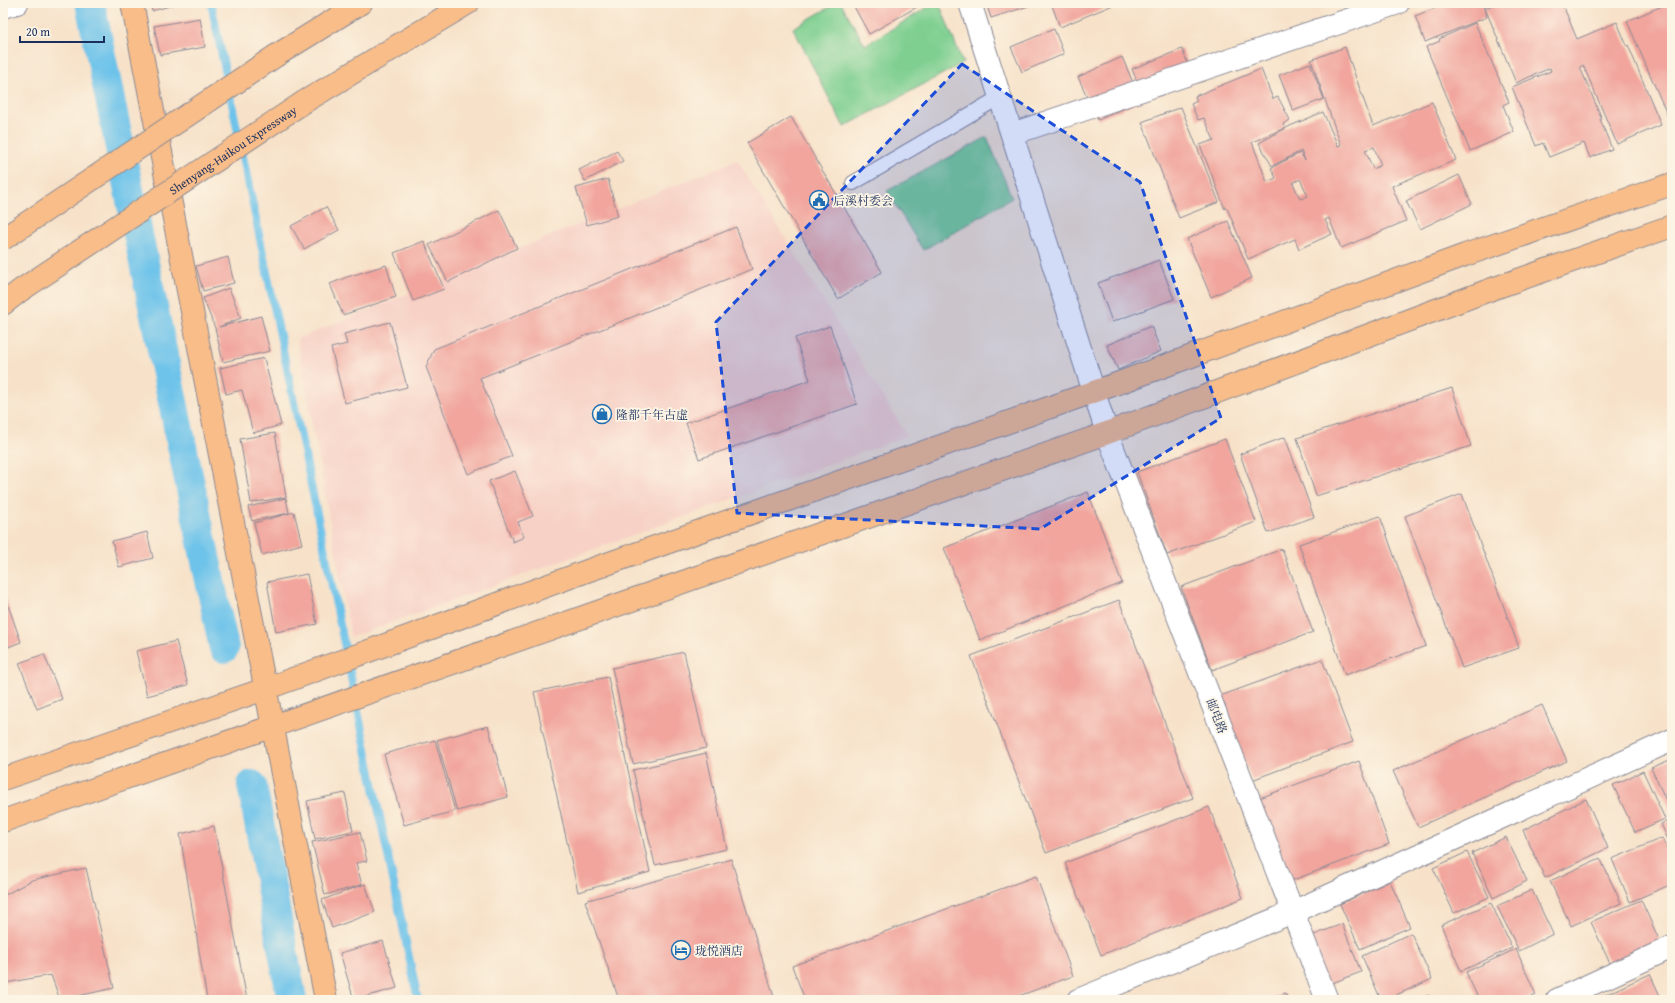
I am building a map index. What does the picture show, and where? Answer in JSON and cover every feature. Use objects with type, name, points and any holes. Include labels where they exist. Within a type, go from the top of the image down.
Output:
[{"type":"main road","points":[[132,3],[326,1000]]},
{"type":"main road","points":[[3,239],[277,55],[360,3]]},
{"type":"main road","name":"Shenyang-Haikou Expressway","points":[[3,304],[21,290],[304,102],[468,3]]},
{"type":"main road","points":[[3,779],[266,689],[587,571],[1094,392],[1465,255],[1672,184]]},
{"type":"main road","points":[[3,821],[1107,433],[1492,289],[1672,226]]},
{"type":"street","points":[[3,7],[17,3]]},
{"type":"street","name":"邮电路","points":[[970,3],[1107,433],[1327,1000]]},
{"type":"street","points":[[1012,134],[1398,3]]},
{"type":"street","points":[[1078,1000],[1293,912],[1672,740]]},
{"type":"street","points":[[1557,1000],[1672,947]]},
{"type":"lane","points":[[853,184],[1000,97]]},
{"type":"highlighted area","points":[[962,64],[1140,182],[1221,418],[1040,529],[737,513],[716,322]]},
{"type":"shaded area","name":"隆都千年古虚","points":[[737,160],[907,436],[351,637],[297,339]]},
{"type":"green space","points":[[837,3],[841,3],[865,45],[935,3],[939,3],[963,63],[844,127],[793,28]]},
{"type":"green space","points":[[987,137],[1012,198],[923,250],[887,191]]},
{"type":"building","points":[[149,3],[180,3],[152,11]]},
{"type":"building","points":[[852,3],[924,3],[869,34]]},
{"type":"building","points":[[986,3],[1038,3],[991,18]]},
{"type":"building","points":[[1051,3],[1112,3],[1113,5],[1060,27]]},
{"type":"building","points":[[1448,3],[1482,3],[1487,17],[1425,42],[1415,16]]},
{"type":"building","points":[[1498,3],[1562,3],[1577,39],[1617,22],[1661,125],[1617,144],[1583,65],[1580,67],[1602,119],[1600,119],[1612,149],[1590,158],[1584,143],[1549,157],[1543,143],[1536,146],[1512,87],[1551,71],[1550,68],[1516,83],[1485,8]]},
{"type":"building","points":[[1669,3],[1672,5],[1672,126],[1627,21]]},
{"type":"building","points":[[200,18],[205,47],[160,55],[154,26]]},
{"type":"building","points":[[1475,23],[1509,102],[1503,105],[1514,132],[1470,151],[1426,47],[1440,41],[1439,39]]},
{"type":"building","points":[[1054,29],[1064,54],[1022,72],[1011,47]]},
{"type":"building","points":[[1345,47],[1373,126],[1432,102],[1456,160],[1392,186],[1406,221],[1341,248],[1329,218],[1325,220],[1332,234],[1299,249],[1295,239],[1248,259],[1227,208],[1225,209],[1200,145],[1214,140],[1204,118],[1198,120],[1191,104],[1197,101],[1195,96],[1261,69],[1273,99],[1278,97],[1290,120],[1283,124],[1285,128],[1252,142],[1267,182],[1276,178],[1271,168],[1300,153],[1305,160],[1301,151],[1272,166],[1259,143],[1290,126],[1323,112],[1338,146],[1341,145],[1311,60]],"holes":[[[1374,147],[1381,165],[1373,169],[1365,150]],[[1300,179],[1308,196],[1300,199],[1293,183]]]},
{"type":"building","points":[[1182,49],[1194,79],[1144,99],[1132,69]]},
{"type":"building","points":[[1122,57],[1141,101],[1098,120],[1078,77]]},
{"type":"building","points":[[1310,63],[1324,99],[1293,111],[1279,75]]},
{"type":"building","points":[[1181,107],[1219,202],[1179,218],[1142,122]]},
{"type":"building","points":[[791,117],[882,272],[838,299],[747,143]]},
{"type":"building","points":[[617,151],[623,161],[585,181],[579,170]]},
{"type":"building","points":[[1459,175],[1472,204],[1420,229],[1406,201]]},
{"type":"building","points":[[608,179],[618,216],[587,225],[576,188]]},
{"type":"building","points":[[326,207],[339,230],[304,249],[291,226]]},
{"type":"building","points":[[499,210],[517,248],[448,282],[429,245]]},
{"type":"building","points":[[1228,221],[1252,278],[1211,297],[1187,239]]},
{"type":"building","points":[[736,227],[752,269],[480,378],[512,456],[468,474],[426,367],[434,349]]},
{"type":"building","points":[[424,241],[444,289],[413,301],[394,253]]},
{"type":"building","points":[[228,257],[234,283],[203,291],[196,266]]},
{"type":"building","points":[[1159,260],[1174,299],[1112,322],[1098,283]]},
{"type":"building","points":[[386,265],[396,297],[343,315],[330,284]]},
{"type":"building","points":[[229,288],[241,318],[219,327],[261,316],[270,351],[223,362],[215,328],[203,298]]},
{"type":"building","points":[[390,322],[407,387],[345,403],[331,348],[347,344],[344,334]]},
{"type":"building","points":[[830,326],[857,404],[699,459],[686,423],[810,380],[795,338]]},
{"type":"building","points":[[1151,326],[1161,351],[1118,370],[1107,345]]},
{"type":"building","points":[[264,358],[281,425],[253,433],[242,390],[226,394],[220,368]]},
{"type":"building","points":[[1452,388],[1471,446],[1316,496],[1297,438]]},
{"type":"building","points":[[275,433],[286,497],[251,503],[240,439]]},
{"type":"building","points":[[1285,437],[1314,517],[1268,533],[1240,454]]},
{"type":"building","points":[[1225,439],[1256,522],[1167,555],[1137,472]]},
{"type":"building","points":[[515,471],[533,516],[518,522],[524,537],[513,542],[489,481]]},
{"type":"building","points":[[1088,492],[1122,583],[980,640],[944,548]]},
{"type":"building","points":[[1462,494],[1519,648],[1462,668],[1405,516]]},
{"type":"building","points":[[286,498],[289,513],[252,521],[248,507]]},
{"type":"building","points":[[294,512],[302,544],[262,555],[254,523]]},
{"type":"building","points":[[1380,516],[1426,646],[1345,675],[1299,544]]},
{"type":"building","points":[[147,532],[153,558],[119,567],[112,541]]},
{"type":"building","points":[[1282,549],[1313,632],[1212,670],[1181,587]]},
{"type":"building","points":[[307,574],[317,624],[276,632],[267,582]]},
{"type":"building","points":[[3,591],[21,642],[3,649]]},
{"type":"building","points":[[1119,600],[1193,798],[1046,853],[971,656]]},
{"type":"building","points":[[176,641],[188,685],[147,696],[136,651]]},
{"type":"building","points":[[684,652],[706,748],[633,764],[612,668]]},
{"type":"building","points":[[44,654],[62,699],[37,709],[19,663]]},
{"type":"building","points":[[1322,659],[1353,742],[1252,780],[1220,696]]},
{"type":"building","points":[[608,677],[650,872],[578,892],[534,692]]},
{"type":"building","points":[[1542,705],[1567,761],[1418,827],[1393,771]]},
{"type":"building","points":[[488,726],[508,797],[457,811],[437,740]]},
{"type":"building","points":[[435,740],[455,811],[404,825],[384,754]]},
{"type":"building","points":[[706,753],[727,849],[655,865],[633,770]]},
{"type":"building","points":[[1672,759],[1672,813],[1651,768]]},
{"type":"building","points":[[1359,761],[1389,844],[1288,882],[1257,799]]},
{"type":"building","points":[[1643,771],[1665,819],[1635,832],[1613,785]]},
{"type":"building","points":[[345,793],[353,831],[315,839],[307,801]]},
{"type":"building","points":[[1586,799],[1608,848],[1545,878],[1523,830]]},
{"type":"building","points":[[1209,807],[1243,898],[1101,955],[1065,863]]},
{"type":"building","points":[[1672,819],[1672,848],[1661,824]]},
{"type":"building","points":[[214,826],[247,1000],[207,1000],[180,834]]},
{"type":"building","points":[[360,832],[367,861],[356,863],[362,885],[325,895],[312,842]]},
{"type":"building","points":[[1506,837],[1527,881],[1493,898],[1472,853]]},
{"type":"building","points":[[1662,838],[1672,861],[1672,884],[1630,902],[1612,859]]},
{"type":"building","points":[[1467,852],[1489,897],[1454,913],[1433,868]]},
{"type":"building","points":[[1600,858],[1621,903],[1571,926],[1550,881]]},
{"type":"building","name":"珑悦酒店","points":[[731,859],[775,1000],[619,1000],[585,901]]},
{"type":"building","points":[[86,868],[114,988],[60,1000],[51,975],[5,983],[3,973],[3,896],[32,880]]},
{"type":"building","points":[[1036,876],[1073,976],[1008,1000],[805,1000],[792,966]]},
{"type":"building","points":[[1390,881],[1410,927],[1360,949],[1340,904]]},
{"type":"building","points":[[365,884],[375,912],[332,928],[322,900]]},
{"type":"building","points":[[1532,890],[1553,934],[1519,951],[1497,906]]},
{"type":"building","points":[[1641,900],[1662,946],[1612,968],[1591,922]]},
{"type":"building","points":[[1491,903],[1512,948],[1461,971],[1441,925]]},
{"type":"building","points":[[1342,924],[1361,972],[1327,985],[1309,937]]},
{"type":"building","points":[[1411,933],[1432,979],[1385,1000],[1381,1000],[1362,956]]},
{"type":"building","points":[[383,941],[397,988],[354,1000],[340,953]]},
{"type":"building","points":[[1516,949],[1536,995],[1524,1000],[1479,1000],[1466,972]]},
{"type":"building","points":[[1650,974],[1662,1000],[1601,1000],[1600,997]]},
{"type":"building","points":[[1285,993],[1288,1000],[1269,1000]]},
{"type":"building","points":[[1429,995],[1431,1000],[1418,1000]]},
{"type":"building","points":[[397,996],[398,1000],[380,1000],[380,999]]},
{"type":"waterway","points":[[90,3],[224,648]]},
{"type":"waterway","points":[[211,3],[418,1000]]},
{"type":"waterway","points":[[252,785],[292,1000]]},
{"type":"place","name":"后溪村委会","points":[[819,200]]},
{"type":"place","name":"隆都千年古虚","points":[[602,414]]},
{"type":"place","name":"珑悦酒店","points":[[681,950]]}]
